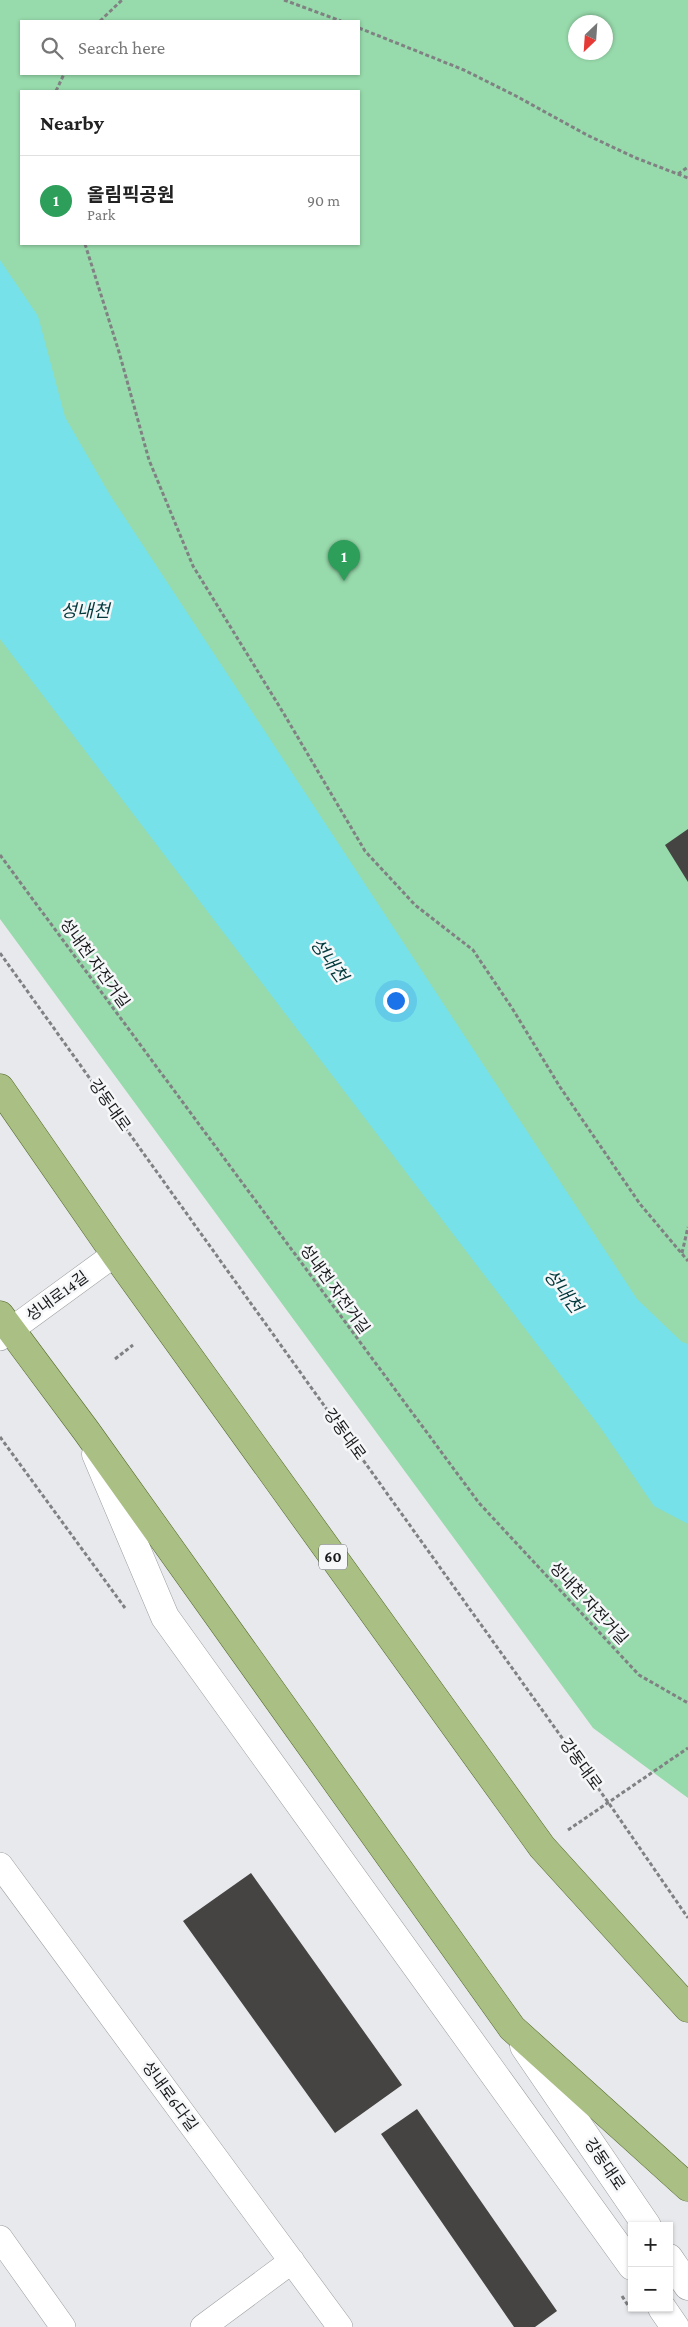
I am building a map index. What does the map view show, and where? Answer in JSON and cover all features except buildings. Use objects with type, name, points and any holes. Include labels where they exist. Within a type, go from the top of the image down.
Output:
[{"type":"main road","name":"60","points":[[0,1088],[114,1254],[542,1848],[688,2008]]},
{"type":"main road","name":"강동대로","points":[[4,1328],[87,1432],[512,2028],[644,2222]]},
{"type":"main road","points":[[87,1432],[165,1617],[628,2260]]},
{"type":"main road","name":"강동대로","points":[[512,2028],[688,2187]]},
{"type":"main road","points":[[673,2264],[688,2286]]},
{"type":"main road","points":[[665,2312],[675,2327]]},
{"type":"street","name":"성내로14길","points":[[4,1328],[114,1254]]},
{"type":"street","name":"성내로6다길","points":[[0,1865],[340,2327]]},
{"type":"street","points":[[0,2238],[64,2327]]},
{"type":"street","points":[[203,2327],[292,2261]]},
{"type":"path","points":[[101,20],[122,0]]},
{"type":"path","points":[[284,0],[338,20]]},
{"type":"path","points":[[360,28],[464,70],[587,135],[688,178]]},
{"type":"path","points":[[56,90],[64,75]]},
{"type":"path","points":[[677,174],[688,167]]},
{"type":"path","points":[[86,245],[149,460],[192,566],[284,714],[365,851],[415,904],[473,950],[512,1008],[560,1087],[640,1204],[688,1261]]},
{"type":"path","name":"성내천 자전거길","points":[[0,855],[479,1503],[639,1675],[688,1703]]},
{"type":"path","name":"강동대로","points":[[0,953],[608,1802],[688,1918]]},
{"type":"path","points":[[682,1254],[688,1227]]},
{"type":"path","points":[[115,1359],[133,1345]]},
{"type":"path","points":[[542,1848],[688,1748]]},
{"type":"green space","points":[[0,0],[688,0],[688,1798],[593,1728],[0,919]]},
{"type":"water","name":"성내천","points":[[0,260],[38,316],[65,417],[110,495],[637,1299],[682,1342],[688,1344],[688,1524],[654,1506],[600,1427],[0,639]]},
{"type":"place","name":"올림픽공원","points":[[344,581]]}]
